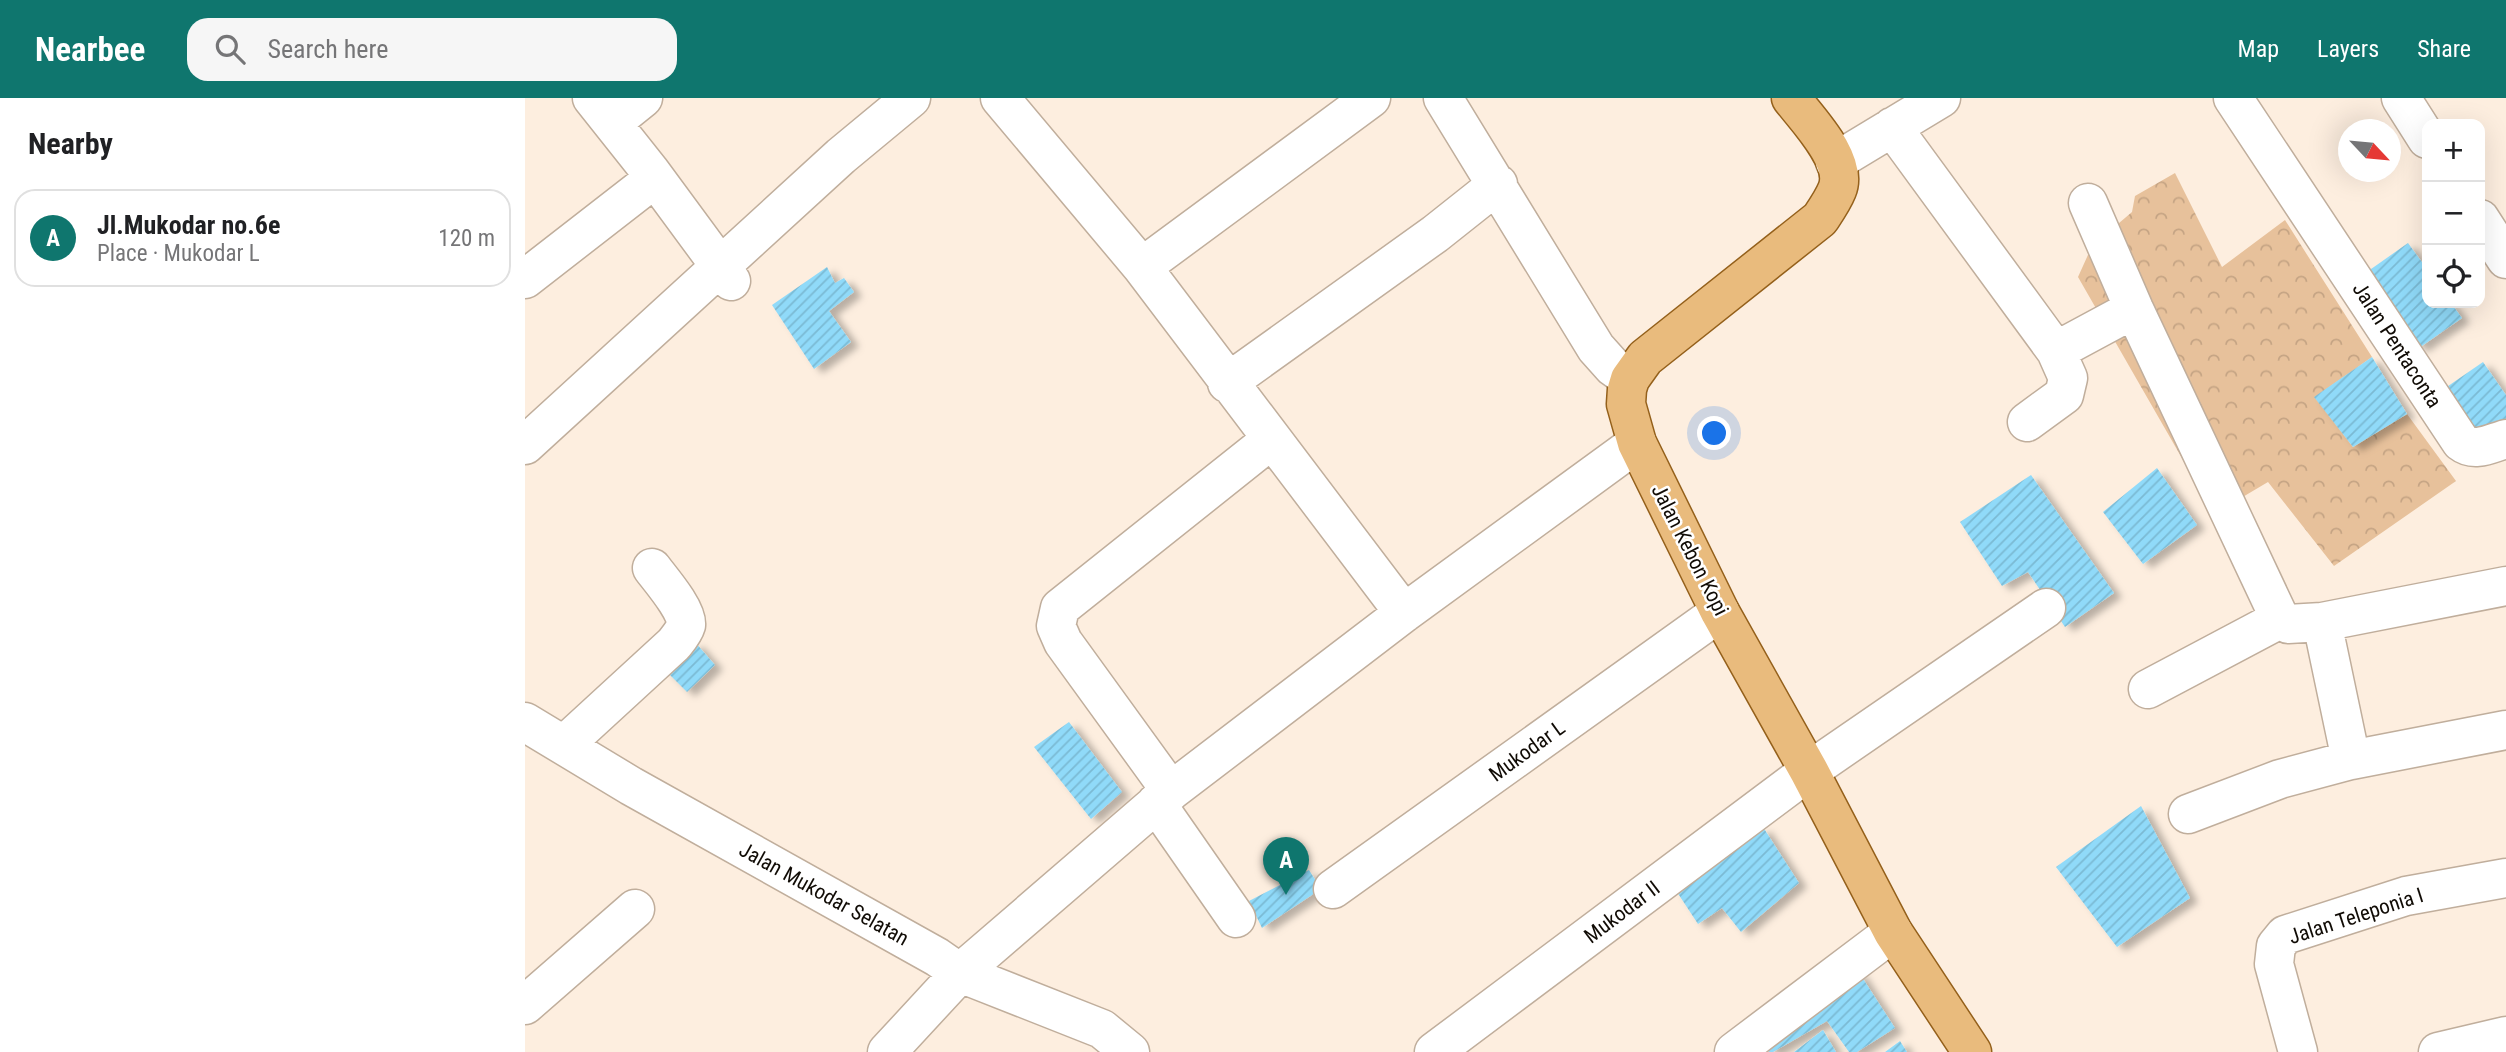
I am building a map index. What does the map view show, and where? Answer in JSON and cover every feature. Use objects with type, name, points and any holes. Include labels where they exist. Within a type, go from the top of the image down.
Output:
[{"type":"main road","points":[[1630,379],[1645,358],[1820,219],[1838,189],[1839,176],[1828,146],[1791,98]]},
{"type":"main road","name":"Jalan Kebon Kopi","points":[[1630,379],[1626,404],[1637,443],[1720,612],[1809,771],[1893,932],[1972,1052]]},
{"type":"street","points":[[643,98],[602,110],[726,274]]},
{"type":"street","points":[[525,445],[726,274],[841,156],[911,98]]},
{"type":"street","points":[[1000,98],[1142,267],[1227,383],[1404,613]]},
{"type":"street","points":[[1142,267],[1371,98]]},
{"type":"street","points":[[1443,98],[1597,348],[1613,367],[1630,379]]},
{"type":"street","points":[[1835,162],[1941,98]]},
{"type":"street","name":"Jalan Pentaconta","points":[[2233,98],[2461,442],[2467,447],[2475,448],[2506,439]]},
{"type":"street","points":[[2400,98],[2422,131]]},
{"type":"street","points":[[1892,127],[2056,351],[2068,378],[2064,395],[2027,422]]},
{"type":"street","points":[[525,279],[655,178]]},
{"type":"street","points":[[1227,383],[1435,234],[1498,184]]},
{"type":"street","points":[[2088,203],[2134,309],[2280,619],[2288,624],[2322,622],[2506,586]]},
{"type":"street","points":[[2485,227],[2506,259]]},
{"type":"street","points":[[2056,351],[2134,309]]},
{"type":"street","points":[[1236,918],[1164,797],[1063,642],[1056,626],[1060,608],[1272,439]]},
{"type":"street","points":[[905,1045],[960,973],[1164,797],[1404,613],[1637,443]]},
{"type":"street","points":[[564,745],[682,634],[686,624],[685,615],[652,568]]},
{"type":"street","name":"Mukodar II","points":[[1434,1052],[1809,771],[2046,608]]},
{"type":"street","name":"Mukodar L","points":[[1333,889],[1720,612]]},
{"type":"street","points":[[2148,689],[2280,619]]},
{"type":"street","points":[[2322,622],[2351,760]]},
{"type":"street","name":"Jalan Mukodar Selatan","points":[[525,722],[631,786],[937,957],[960,973],[1102,1029],[1130,1052]]},
{"type":"street","points":[[2188,814],[2280,779],[2351,760],[2506,730]]},
{"type":"street","name":"Jalan Teleponia I","points":[[2298,1052],[2274,964],[2276,946],[2285,935],[2406,896],[2506,878]]},
{"type":"street","points":[[525,1004],[635,909]]},
{"type":"street","points":[[1734,1052],[1893,932]]},
{"type":"street","points":[[2438,1052],[2506,1035]]},
{"type":"green space","points":[[2175,173],[2222,267],[2285,220],[2372,357],[2315,397],[2353,447],[2407,414],[2456,481],[2334,566],[2268,482],[2214,514],[2078,277],[2092,246],[2132,212],[2135,196]]},
{"type":"building","points":[[2408,243],[2422,262],[2422,308],[2455,308],[2462,318],[2419,348],[2364,274]]},
{"type":"building","points":[[827,267],[835,283],[844,278],[854,292],[829,311],[851,342],[814,369],[772,305]]},
{"type":"building","points":[[2372,357],[2407,414],[2353,447],[2314,397]]},
{"type":"building","points":[[2483,362],[2506,395],[2506,425],[2465,436],[2438,393]]},
{"type":"building","points":[[2157,468],[2197,525],[2143,564],[2103,512]]},
{"type":"building","points":[[2031,475],[2114,593],[2065,627],[2028,572],[2002,586],[1960,522]]},
{"type":"building","points":[[695,642],[715,665],[687,692],[663,668]]},
{"type":"building","points":[[1069,722],[1122,792],[1091,819],[1034,747]]},
{"type":"building","points":[[2141,806],[2190,898],[2117,947],[2056,867]]},
{"type":"building","points":[[1763,827],[1799,883],[1741,932],[1722,908],[1698,924],[1675,889]]},
{"type":"building","points":[[1309,870],[1321,889],[1262,928],[1249,901]]},
{"type":"building","points":[[1858,971],[1895,1028],[1857,1052],[1849,1052],[1827,1021],[1769,1052],[1761,1036]]},
{"type":"building","points":[[1823,1030],[1836,1052],[1794,1052]]},
{"type":"building","points":[[1900,1041],[1907,1052],[1885,1052]]},
{"type":"place","name":"Jl.Mukodar no.6e","points":[[1286,895]]}]
